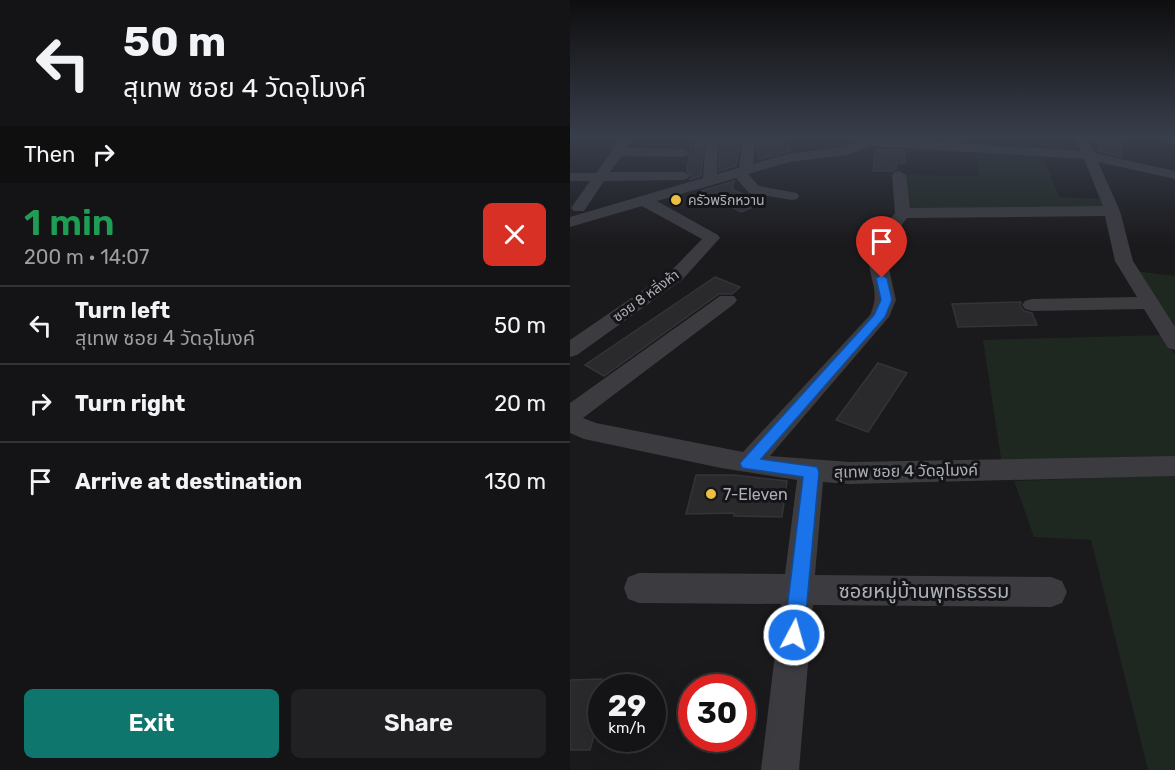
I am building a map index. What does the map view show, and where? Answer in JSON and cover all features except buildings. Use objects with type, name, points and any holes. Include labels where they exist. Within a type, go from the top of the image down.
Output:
[{"type":"street","points":[[577,205],[602,173]]},
{"type":"street","points":[[710,173],[710,181]]},
{"type":"street","points":[[570,222],[739,173]]},
{"type":"street","points":[[743,173],[754,190],[792,196]]},
{"type":"street","points":[[1097,173],[1112,212],[1124,261],[1175,343]]},
{"type":"street","points":[[748,463],[879,317],[886,300],[877,256],[885,237],[903,213],[899,175]]},
{"type":"street","points":[[570,177],[684,176]]},
{"type":"street","name":"ซอย 8 หลิ่งห้า","points":[[570,350],[677,274],[712,238],[645,201]]},
{"type":"street","points":[[903,213],[1112,212]]},
{"type":"street","points":[[571,424],[727,300]]},
{"type":"street","points":[[1032,305],[1150,303]]},
{"type":"street","name":"สุเทพ ซอย 4 วัดอุโมงค์","points":[[571,424],[593,432],[748,463],[811,472],[862,473],[1175,465]]},
{"type":"street","points":[[780,770],[811,472]]},
{"type":"street","name":"ซอยหมู่บ้านพุทธธรรม","points":[[639,588],[1051,592]]},
{"type":"shaded area","points":[[979,173],[1050,173],[1059,197],[1100,199],[1106,209],[907,210],[904,175],[979,176]]},
{"type":"shaded area","points":[[1136,271],[1175,276],[1175,333]]},
{"type":"shaded area","points":[[1163,335],[1175,355],[1175,458],[1002,465],[983,340]]},
{"type":"shaded area","points":[[1175,475],[1175,770],[1148,770],[1091,540],[1034,537],[1014,481]]},
{"type":"place","name":"ครัวพริกหวาน","points":[[676,200]]},
{"type":"place","name":"7-Eleven","points":[[711,494]]},
{"type":"route","points":[[794,635],[811,472],[748,463],[879,317],[886,300],[882,278]]}]
